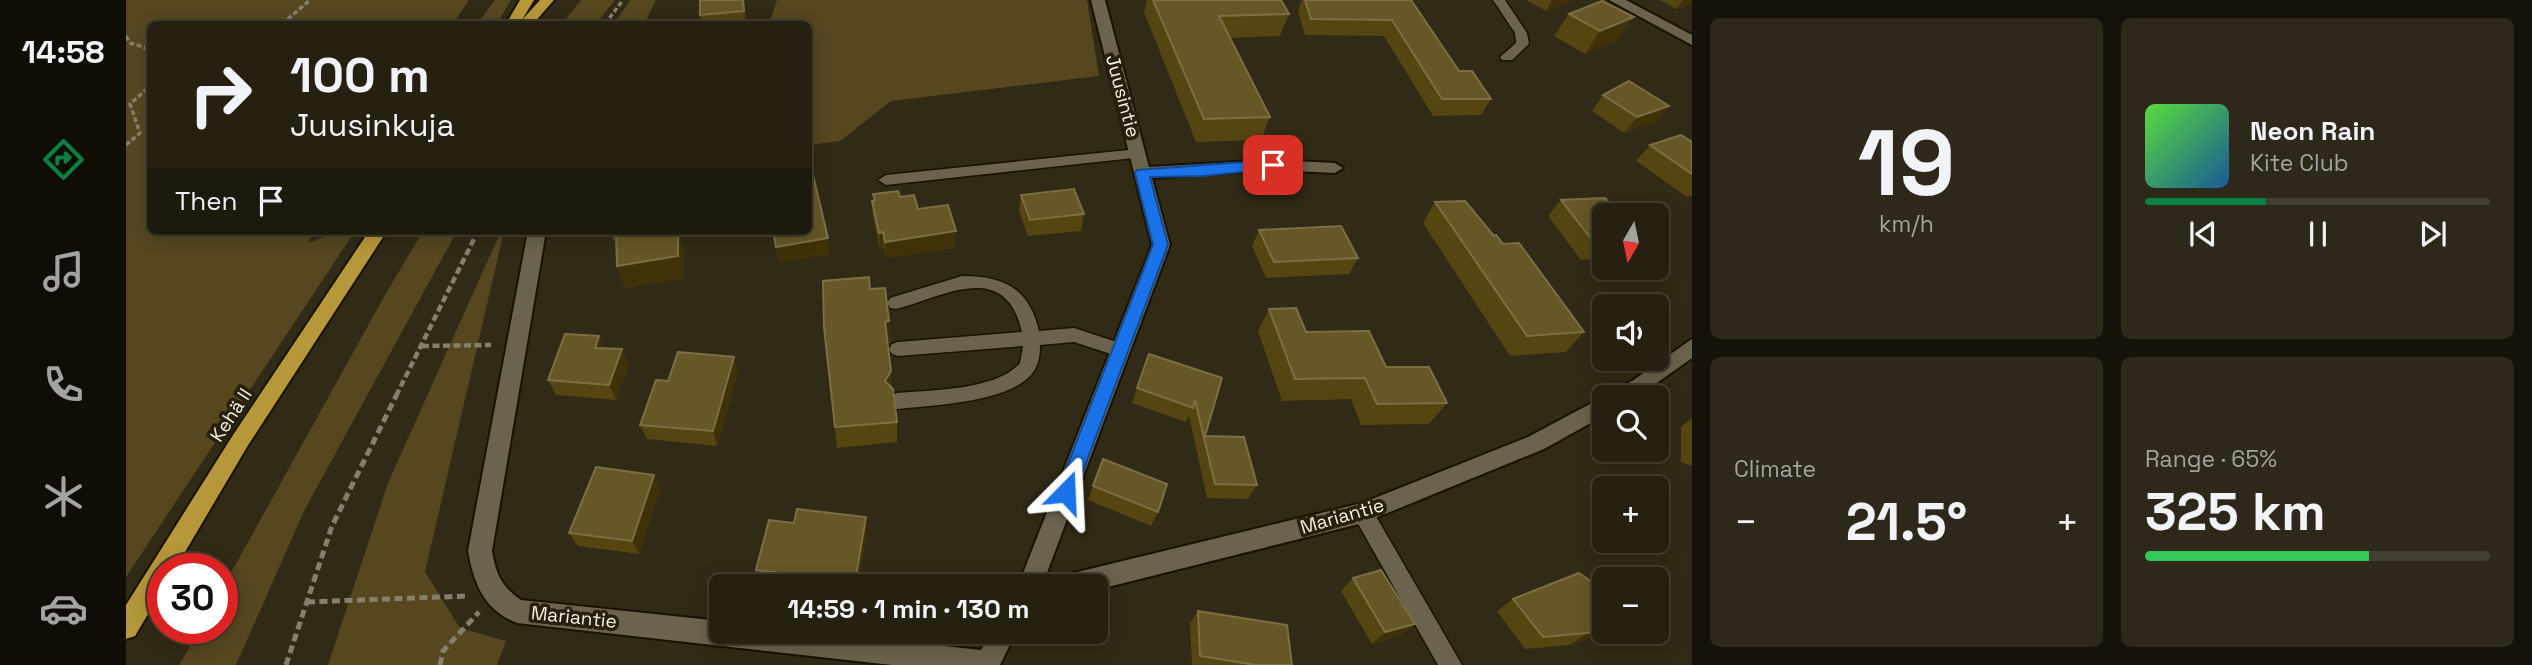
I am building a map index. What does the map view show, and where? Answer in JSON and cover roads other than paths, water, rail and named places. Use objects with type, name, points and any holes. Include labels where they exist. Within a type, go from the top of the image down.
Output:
[{"type":"highway","points":[[515,21],[527,0]]},
{"type":"highway","points":[[529,21],[547,0]]},
{"type":"highway","name":"Kehä II","points":[[126,626],[240,441],[375,235]]},
{"type":"street","name":"Juusintie","points":[[1035,574],[1161,245],[1098,0]]},
{"type":"street","points":[[1616,0],[1692,41]]},
{"type":"street","points":[[1140,163],[1204,171],[1273,165],[1335,168]]},
{"type":"street","name":"Mariantie","points":[[536,235],[480,551],[484,573],[494,595],[517,611],[986,664]]},
{"type":"street","points":[[1642,385],[1692,347]]},
{"type":"street","name":"Mariantie","points":[[1108,575],[1363,513],[1536,443],[1592,412]]},
{"type":"street","points":[[986,664],[997,644]]},
{"type":"lane","points":[[1499,0],[1521,33],[1523,44],[1507,57]]},
{"type":"lane","points":[[886,180],[1140,163]]},
{"type":"lane","points":[[896,303],[915,299],[955,282],[997,286],[1016,297],[1032,339],[1034,353],[1024,373],[1001,384],[957,394],[897,401]]},
{"type":"lane","points":[[898,349],[1074,335],[1120,350]]},
{"type":"lane","points":[[1363,513],[1451,665]]}]
